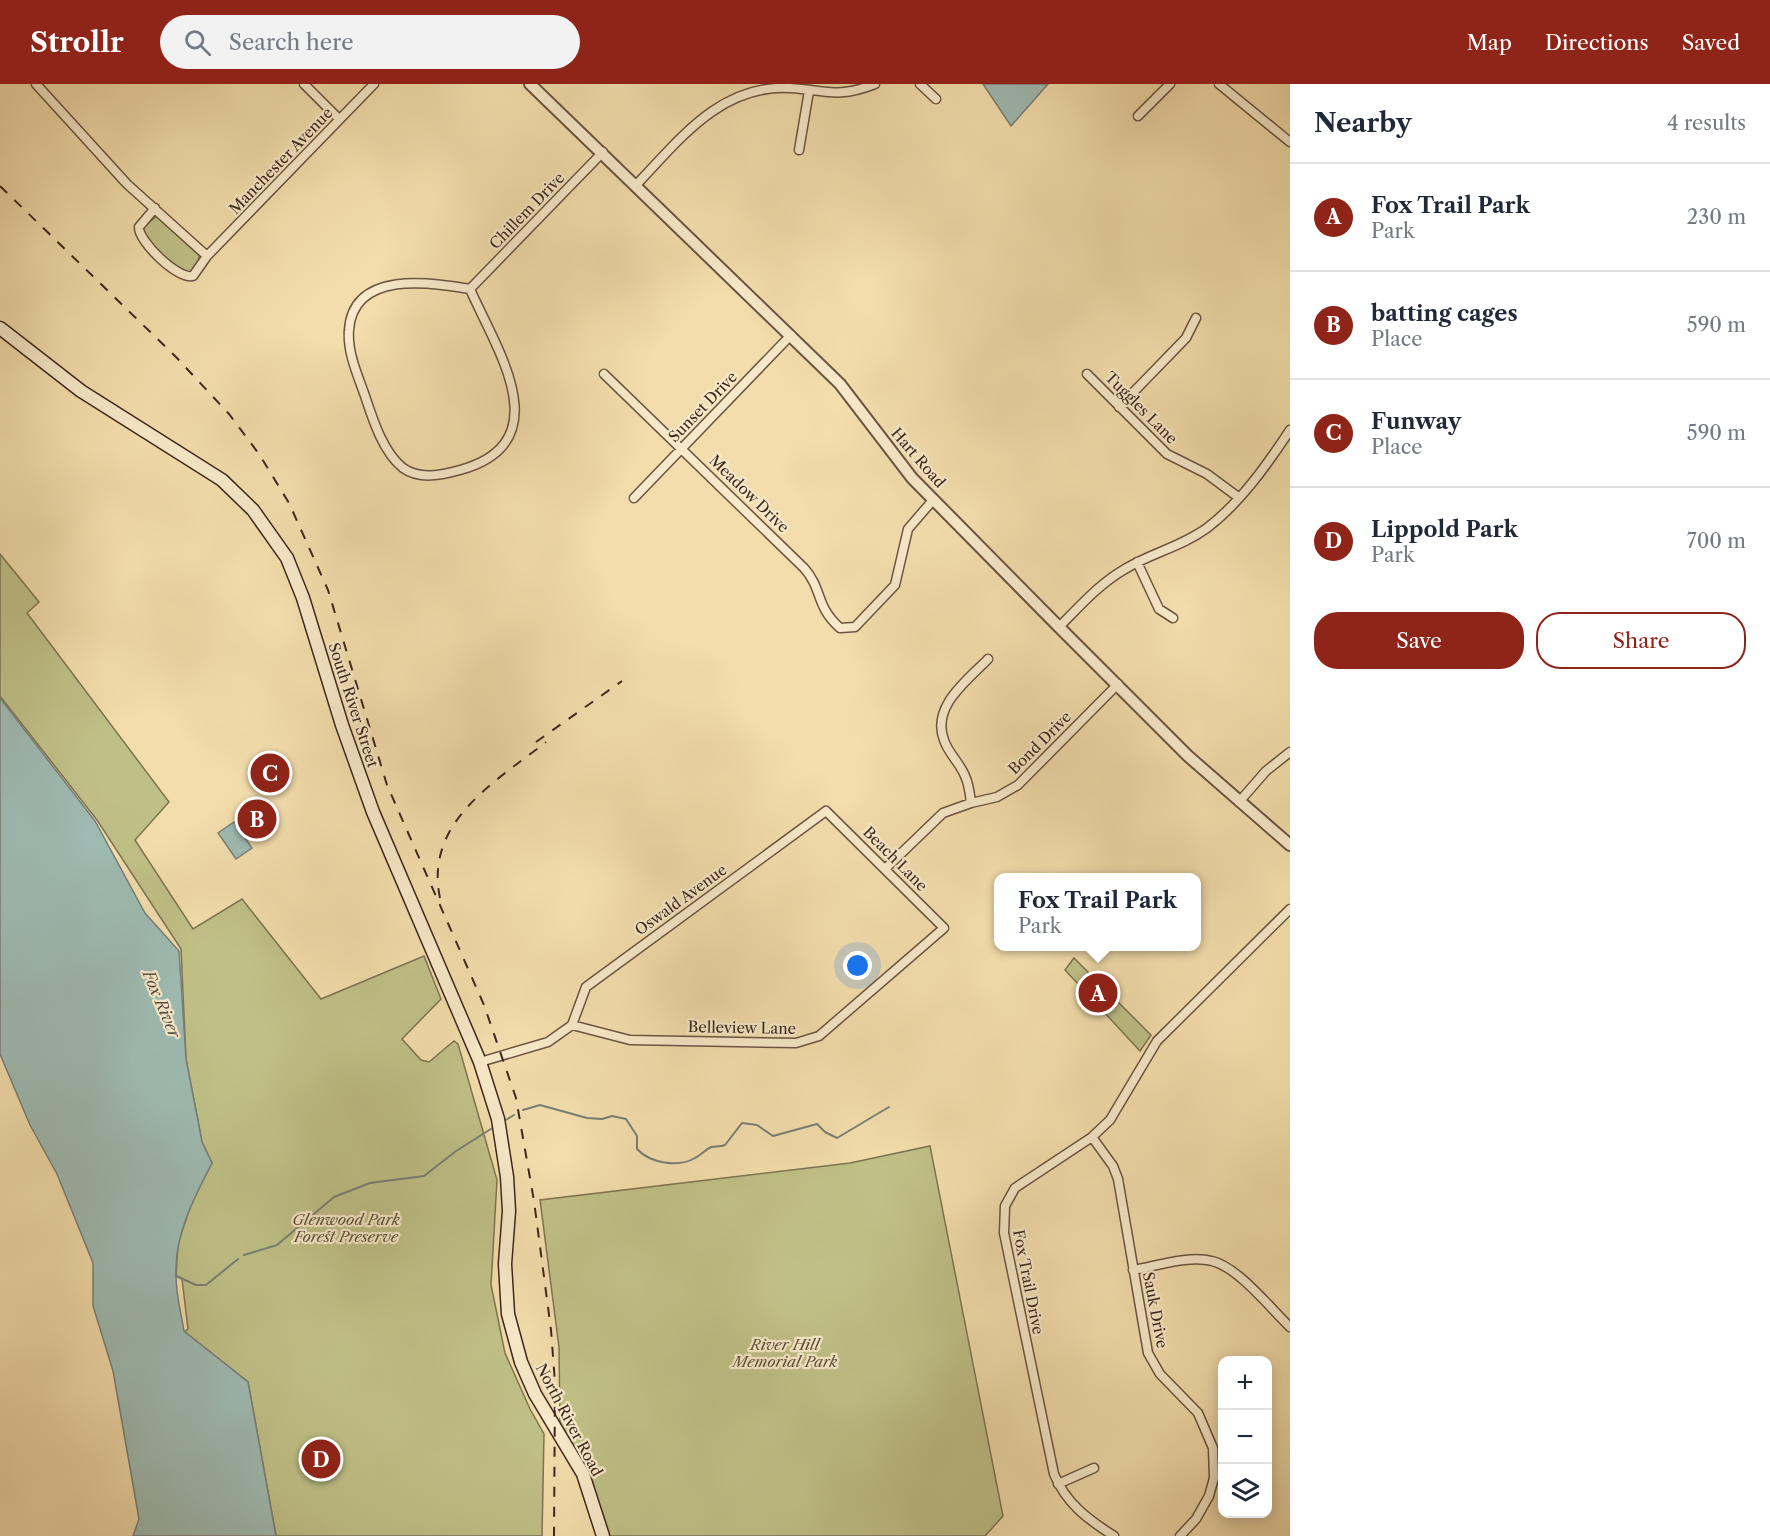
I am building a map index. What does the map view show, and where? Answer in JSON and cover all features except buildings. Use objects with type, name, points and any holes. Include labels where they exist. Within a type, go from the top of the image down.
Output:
[{"type":"main road","name":"South River Street","points":[[0,328],[75,387],[222,480],[253,510],[273,535],[295,577],[345,734],[382,834],[480,1062],[498,1119],[507,1177],[509,1211]]},
{"type":"main road","name":"North River Road","points":[[509,1211],[505,1264],[508,1304],[521,1362],[535,1394],[583,1474],[603,1536]]},
{"type":"street","points":[[36,84],[96,153],[207,256]]},
{"type":"street","points":[[304,84],[339,119]]},
{"type":"street","name":"Manchester Avenue","points":[[155,208],[141,223],[139,235],[179,275],[193,276],[207,256],[374,84]]},
{"type":"street","name":"Hart Road","points":[[530,84],[637,184],[840,384],[895,459],[1059,627],[1188,756],[1290,845]]},
{"type":"street","points":[[637,184],[704,115],[736,96],[761,86],[842,94],[875,84]]},
{"type":"street","points":[[920,84],[936,99]]},
{"type":"street","points":[[1138,116],[1170,84]]},
{"type":"street","points":[[1219,84],[1290,142]]},
{"type":"street","points":[[799,150],[809,91]]},
{"type":"street","name":"Chillem Drive","points":[[470,289],[603,153]]},
{"type":"street","points":[[409,282],[470,289],[512,385],[516,417],[504,445],[481,463],[442,474],[413,474],[394,458],[379,432],[353,359],[349,328],[357,307],[365,298],[392,284],[409,282]]},
{"type":"street","points":[[1119,406],[1186,338],[1196,318]]},
{"type":"street","name":"Sunset Drive","points":[[634,498],[791,335]]},
{"type":"street","name":"Meadow Drive","points":[[604,374],[810,574],[819,601],[831,620],[840,628],[848,629],[861,621],[895,585],[908,529],[933,500]]},
{"type":"street","name":"Tuggles Lane","points":[[1087,374],[1167,454],[1208,474],[1238,497]]},
{"type":"street","points":[[1059,627],[1108,579],[1137,562],[1190,539],[1208,527],[1238,497],[1290,430]]},
{"type":"street","points":[[1137,562],[1159,609],[1173,618]]},
{"type":"street","points":[[971,803],[966,777],[943,738],[942,723],[944,712],[951,698],[988,660]]},
{"type":"street","name":"Bond Drive","points":[[886,868],[938,817],[951,809],[998,798],[1018,785],[1118,684]]},
{"type":"street","points":[[1239,802],[1266,771],[1290,752]]},
{"type":"street","name":"Beach Lane","points":[[826,811],[944,928]]},
{"type":"street","name":"Oswald Avenue","points":[[572,1026],[581,993],[586,987],[826,811]]},
{"type":"street","name":"Fox Trail Drive","points":[[1114,1536],[1080,1513],[1058,1484],[1048,1451],[1004,1233],[1003,1216],[1009,1196],[1023,1182],[1092,1137],[1124,1101],[1147,1054],[1157,1041],[1290,909]]},
{"type":"street","name":"Belleview Lane","points":[[572,1026],[630,1040],[796,1043],[807,1041],[819,1036],[944,928]]},
{"type":"street","points":[[480,1062],[548,1042],[572,1026]]},
{"type":"street","name":"Sauk Drive","points":[[1092,1137],[1113,1166],[1118,1179],[1151,1360],[1202,1419],[1218,1459]]},
{"type":"street","points":[[1133,1270],[1196,1260],[1212,1261],[1234,1272],[1290,1327]]},
{"type":"street","name":"Sauk Drive","points":[[1180,1536],[1206,1503],[1218,1464]]},
{"type":"street","points":[[1058,1484],[1094,1468]]},
{"type":"green space","points":[[157,216],[199,255],[199,262],[189,273],[169,261],[145,233],[143,227]]},
{"type":"green space","name":"Glenwood Park Forest Preserve","points":[[0,554],[39,602],[27,613],[169,802],[135,840],[193,929],[242,899],[321,999],[424,956],[441,999],[402,1039],[421,1060],[429,1062],[454,1041],[458,1044],[497,1180],[491,1285],[505,1353],[544,1434],[542,1536],[276,1536],[248,1382],[184,1332],[188,1329],[182,1279],[176,1276],[178,1243],[193,1199],[212,1163],[202,1142],[186,1059],[181,949],[97,820],[0,696]]},
{"type":"green space","points":[[1074,958],[1151,1035],[1140,1051],[1065,970]]},
{"type":"green space","name":"River Hill Memorial Park","points":[[930,1146],[1003,1516],[985,1536],[609,1536],[592,1482],[560,1425],[559,1347],[540,1200],[850,1163]]},
{"type":"water","points":[[983,84],[1048,84],[1011,126]]},
{"type":"water","name":"Fox River","points":[[0,698],[95,821],[145,913],[179,951],[186,1059],[202,1142],[212,1163],[186,1217],[178,1246],[176,1276],[179,1304],[184,1331],[248,1382],[276,1536],[133,1536],[139,1519],[113,1371],[93,1306],[93,1263],[57,1174],[30,1125],[0,1054]]},
{"type":"water","points":[[234,822],[252,848],[236,859],[218,833]]},
{"type":"waterway","points":[[523,1110],[540,1105],[587,1118],[602,1119],[612,1116],[626,1119],[637,1136],[637,1149],[643,1154],[657,1161],[681,1163],[697,1157],[711,1147],[725,1145],[742,1123],[757,1125],[773,1136],[817,1124],[825,1132],[837,1138],[889,1107]]},
{"type":"waterway","points":[[504,1121],[514,1115]]},
{"type":"waterway","points":[[244,1255],[277,1245],[334,1197],[370,1183],[424,1176],[456,1151],[494,1127]]},
{"type":"waterway","points":[[176,1276],[196,1285],[206,1285],[238,1259]]},
{"type":"railway","points":[[0,186],[176,357],[229,414],[259,454],[289,503],[328,590],[387,785],[484,1005],[516,1098],[534,1201],[551,1330],[555,1383],[554,1536]]},
{"type":"railway","points":[[536,742],[622,681]]},
{"type":"railway","points":[[440,898],[438,871],[443,847],[453,826],[468,806],[486,789],[546,742]]},
{"type":"place","name":"Funway","points":[[270,773]]},
{"type":"place","name":"batting cages","points":[[257,819]]},
{"type":"place","name":"Fox Trail Park","points":[[1098,993]]},
{"type":"place","name":"Lippold Park","points":[[321,1459]]}]
